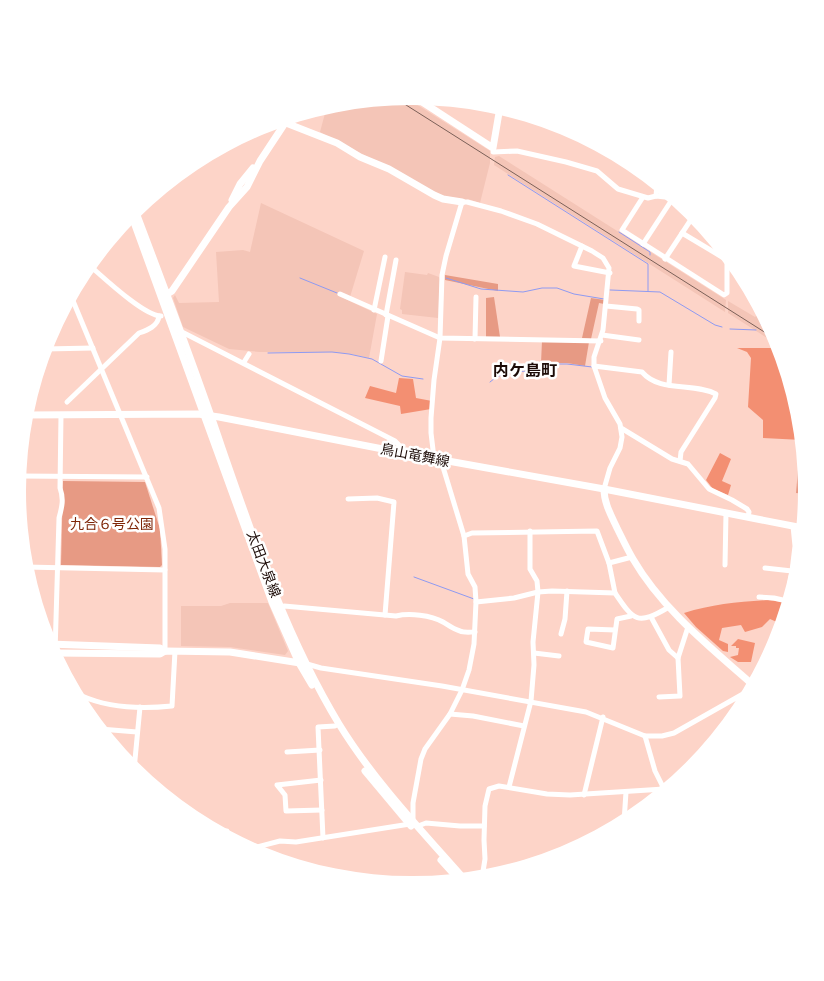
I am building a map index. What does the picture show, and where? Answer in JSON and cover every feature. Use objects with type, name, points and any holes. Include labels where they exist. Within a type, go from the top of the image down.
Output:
[{"type":"main road","points":[[428,106],[492,148],[498,115]]},
{"type":"main road","points":[[294,123],[336,143],[360,157],[389,169],[434,195],[462,202]]},
{"type":"main road","points":[[164,296],[177,284],[230,207],[247,187],[260,161],[282,127]]},
{"type":"main road","name":"太田大泉線","points":[[138,219],[207,416],[278,608],[302,663],[335,726],[364,768],[455,874]]},
{"type":"main road","name":"太田大泉線","points":[[135,223],[164,296]]},
{"type":"main road","name":"太田大泉線","points":[[170,314],[180,331],[207,416]]},
{"type":"main road","name":"鳥山竜舞線","points":[[34,415],[121,414],[207,416],[794,526]]},
{"type":"main road","points":[[604,489],[606,504],[632,558],[669,607],[688,627],[748,680]]},
{"type":"main road","points":[[59,644],[160,648],[165,651]]},
{"type":"main road","points":[[63,653],[160,654],[165,651],[230,652],[302,663]]},
{"type":"main road","name":"太田大泉線","points":[[302,663],[340,726],[369,768],[413,824],[460,873]]},
{"type":"street","points":[[493,152],[518,151],[566,162],[597,171],[618,189],[648,198],[662,197]]},
{"type":"street","points":[[656,192],[656,196]]},
{"type":"street","points":[[643,196],[622,230],[724,295],[727,293],[728,269]]},
{"type":"street","points":[[434,458],[431,418],[440,338],[442,275],[462,202],[481,206],[537,224],[603,258],[609,268],[606,306],[601,338],[594,357],[594,366],[604,398],[621,428],[621,445],[610,468],[604,489]]},
{"type":"street","points":[[644,244],[670,204]]},
{"type":"street","points":[[665,259],[689,222]]},
{"type":"street","points":[[682,233],[716,253]]},
{"type":"street","points":[[582,246],[574,264],[575,268],[610,273]]},
{"type":"street","points":[[374,310],[385,257]]},
{"type":"street","points":[[381,361],[396,260]]},
{"type":"street","points":[[95,271],[139,306],[154,315],[170,314]]},
{"type":"street","points":[[340,294],[440,338],[601,338],[639,340]]},
{"type":"street","points":[[475,338],[476,297]]},
{"type":"street","points":[[75,304],[159,508],[165,549],[165,651]]},
{"type":"street","points":[[606,306],[639,310],[639,320]]},
{"type":"street","points":[[67,402],[139,333],[147,330],[157,322],[159,316]]},
{"type":"street","points":[[180,331],[244,362],[395,441],[399,444],[398,452]]},
{"type":"street","points":[[54,349],[93,348]]},
{"type":"street","points":[[669,385],[670,352]]},
{"type":"street","points":[[244,362],[249,354]]},
{"type":"street","points":[[594,366],[642,372],[646,377],[669,385],[713,392],[716,395],[681,452],[680,462]]},
{"type":"street","points":[[53,630],[58,567],[59,518],[63,503],[60,488],[61,415]]},
{"type":"street","points":[[621,428],[672,459],[692,467],[712,491],[746,509],[749,512],[748,517]]},
{"type":"street","points":[[413,824],[413,803],[424,749],[450,714],[462,690],[469,670],[475,632],[475,587],[468,574],[464,536],[443,467],[444,460]]},
{"type":"street","points":[[27,476],[147,477]]},
{"type":"street","points":[[348,499],[377,498],[394,502],[385,615]]},
{"type":"street","points":[[725,565],[726,513]]},
{"type":"street","points":[[794,526],[795,537]]},
{"type":"street","points":[[509,787],[531,701],[533,642],[538,592],[537,581],[530,569],[530,531]]},
{"type":"street","points":[[464,536],[472,533],[597,531],[609,563],[614,593],[631,616]]},
{"type":"street","points":[[609,563],[632,558]]},
{"type":"street","points":[[34,567],[165,570]]},
{"type":"street","points":[[765,568],[789,571]]},
{"type":"street","points":[[561,634],[565,619],[567,591]]},
{"type":"street","points":[[476,602],[514,598],[538,592],[614,593]]},
{"type":"street","points":[[759,597],[782,600]]},
{"type":"street","points":[[615,630],[588,629],[586,642],[613,648],[618,619],[631,616],[652,617],[669,607]]},
{"type":"street","points":[[278,608],[427,617],[443,622],[461,632],[475,632]]},
{"type":"street","points":[[652,617],[669,650],[678,658]]},
{"type":"street","points":[[659,697],[680,696],[678,658],[688,627]]},
{"type":"street","points":[[87,698],[98,702],[140,707],[172,706],[175,651]]},
{"type":"street","points":[[534,652],[559,656]]},
{"type":"street","points":[[302,663],[321,668],[531,701],[586,712],[603,717],[645,736],[662,736],[674,733],[738,697]]},
{"type":"street","points":[[134,758],[140,707]]},
{"type":"street","points":[[450,714],[473,716],[524,726]]},
{"type":"street","points":[[584,795],[603,717]]},
{"type":"street","points":[[323,838],[318,727],[335,726]]},
{"type":"street","points":[[110,730],[137,732]]},
{"type":"street","points":[[645,736],[655,771],[662,785]]},
{"type":"street","points":[[287,752],[320,750]]},
{"type":"street","points":[[321,780],[277,785],[285,795],[286,812],[322,810]]},
{"type":"street","points":[[483,870],[485,806],[489,789],[499,786],[547,794],[584,795],[655,790]]},
{"type":"street","points":[[625,812],[626,792]]},
{"type":"street","points":[[262,846],[280,841],[296,842],[413,824],[484,826]]},
{"type":"shaded area","points":[[418,105],[490,151],[490,163],[480,203],[468,199],[466,201],[441,195],[320,132],[325,115],[362,108]]},
{"type":"shaded area","points":[[499,156],[726,300],[725,312],[494,165],[495,157]]},
{"type":"shaded area","points":[[261,203],[364,251],[350,297],[338,292],[337,295],[377,314],[369,358],[329,352],[260,352],[229,349],[183,327],[173,298],[175,295],[179,303],[219,302],[216,252],[243,250],[250,252]]},
{"type":"shaded area","points":[[405,272],[427,275],[428,273],[439,277],[438,318],[402,314],[400,309]]},
{"type":"shaded area","points":[[728,301],[756,316],[765,337],[728,313]]},
{"type":"shaded area","points":[[737,348],[770,348],[785,391],[794,440],[763,438],[763,420],[748,407],[751,358],[747,352]]},
{"type":"shaded area","points":[[399,378],[413,379],[416,398],[432,401],[431,409],[401,414],[400,406],[365,398],[370,386],[396,393]]},
{"type":"shaded area","points":[[720,453],[731,459],[722,481],[731,485],[728,495],[713,489],[706,480]]},
{"type":"shaded area","points":[[768,600],[781,602],[774,621],[770,619],[762,627],[745,632],[741,625],[722,628],[719,640],[728,644],[728,652],[723,651],[696,627],[684,613],[715,605]]},
{"type":"shaded area","points":[[230,603],[268,603],[288,651],[285,655],[230,647],[181,646],[181,606],[221,606]]},
{"type":"shaded area","points":[[738,639],[755,643],[751,662],[738,662],[730,657],[738,655],[739,648],[731,646]]},
{"type":"green space","points":[[445,275],[498,284],[498,291],[445,280]]},
{"type":"green space","points":[[494,297],[500,337],[486,337],[486,298]]},
{"type":"green space","points":[[591,298],[605,300],[604,304],[599,303],[591,339],[582,338]]},
{"type":"green space","points":[[542,341],[589,342],[585,366],[567,363],[541,363]]},
{"type":"green space","points":[[797,476],[798,493],[796,493]]},
{"type":"green space","name":"九合６号公園","points":[[63,481],[145,482],[160,529],[162,565],[160,567],[61,565]]},
{"type":"waterway","points":[[508,175],[648,264],[648,291]]},
{"type":"waterway","points":[[619,232],[650,252],[650,255]]},
{"type":"waterway","points":[[300,278],[337,293]]},
{"type":"waterway","points":[[446,278],[481,289],[523,292],[542,288],[557,288],[574,294],[604,299]]},
{"type":"waterway","points":[[610,290],[660,292],[715,325],[722,327]]},
{"type":"waterway","points":[[730,329],[756,330]]},
{"type":"waterway","points":[[268,353],[332,352],[349,354],[372,359],[402,376],[423,379]]},
{"type":"waterway","points":[[490,382],[503,374],[527,371],[533,364],[567,364],[592,367]]},
{"type":"waterway","points":[[414,577],[474,599]]},
{"type":"railway","points":[[406,105],[763,331]]},
{"type":"district","name":"内ケ島町","points":[[525,370]]}]
